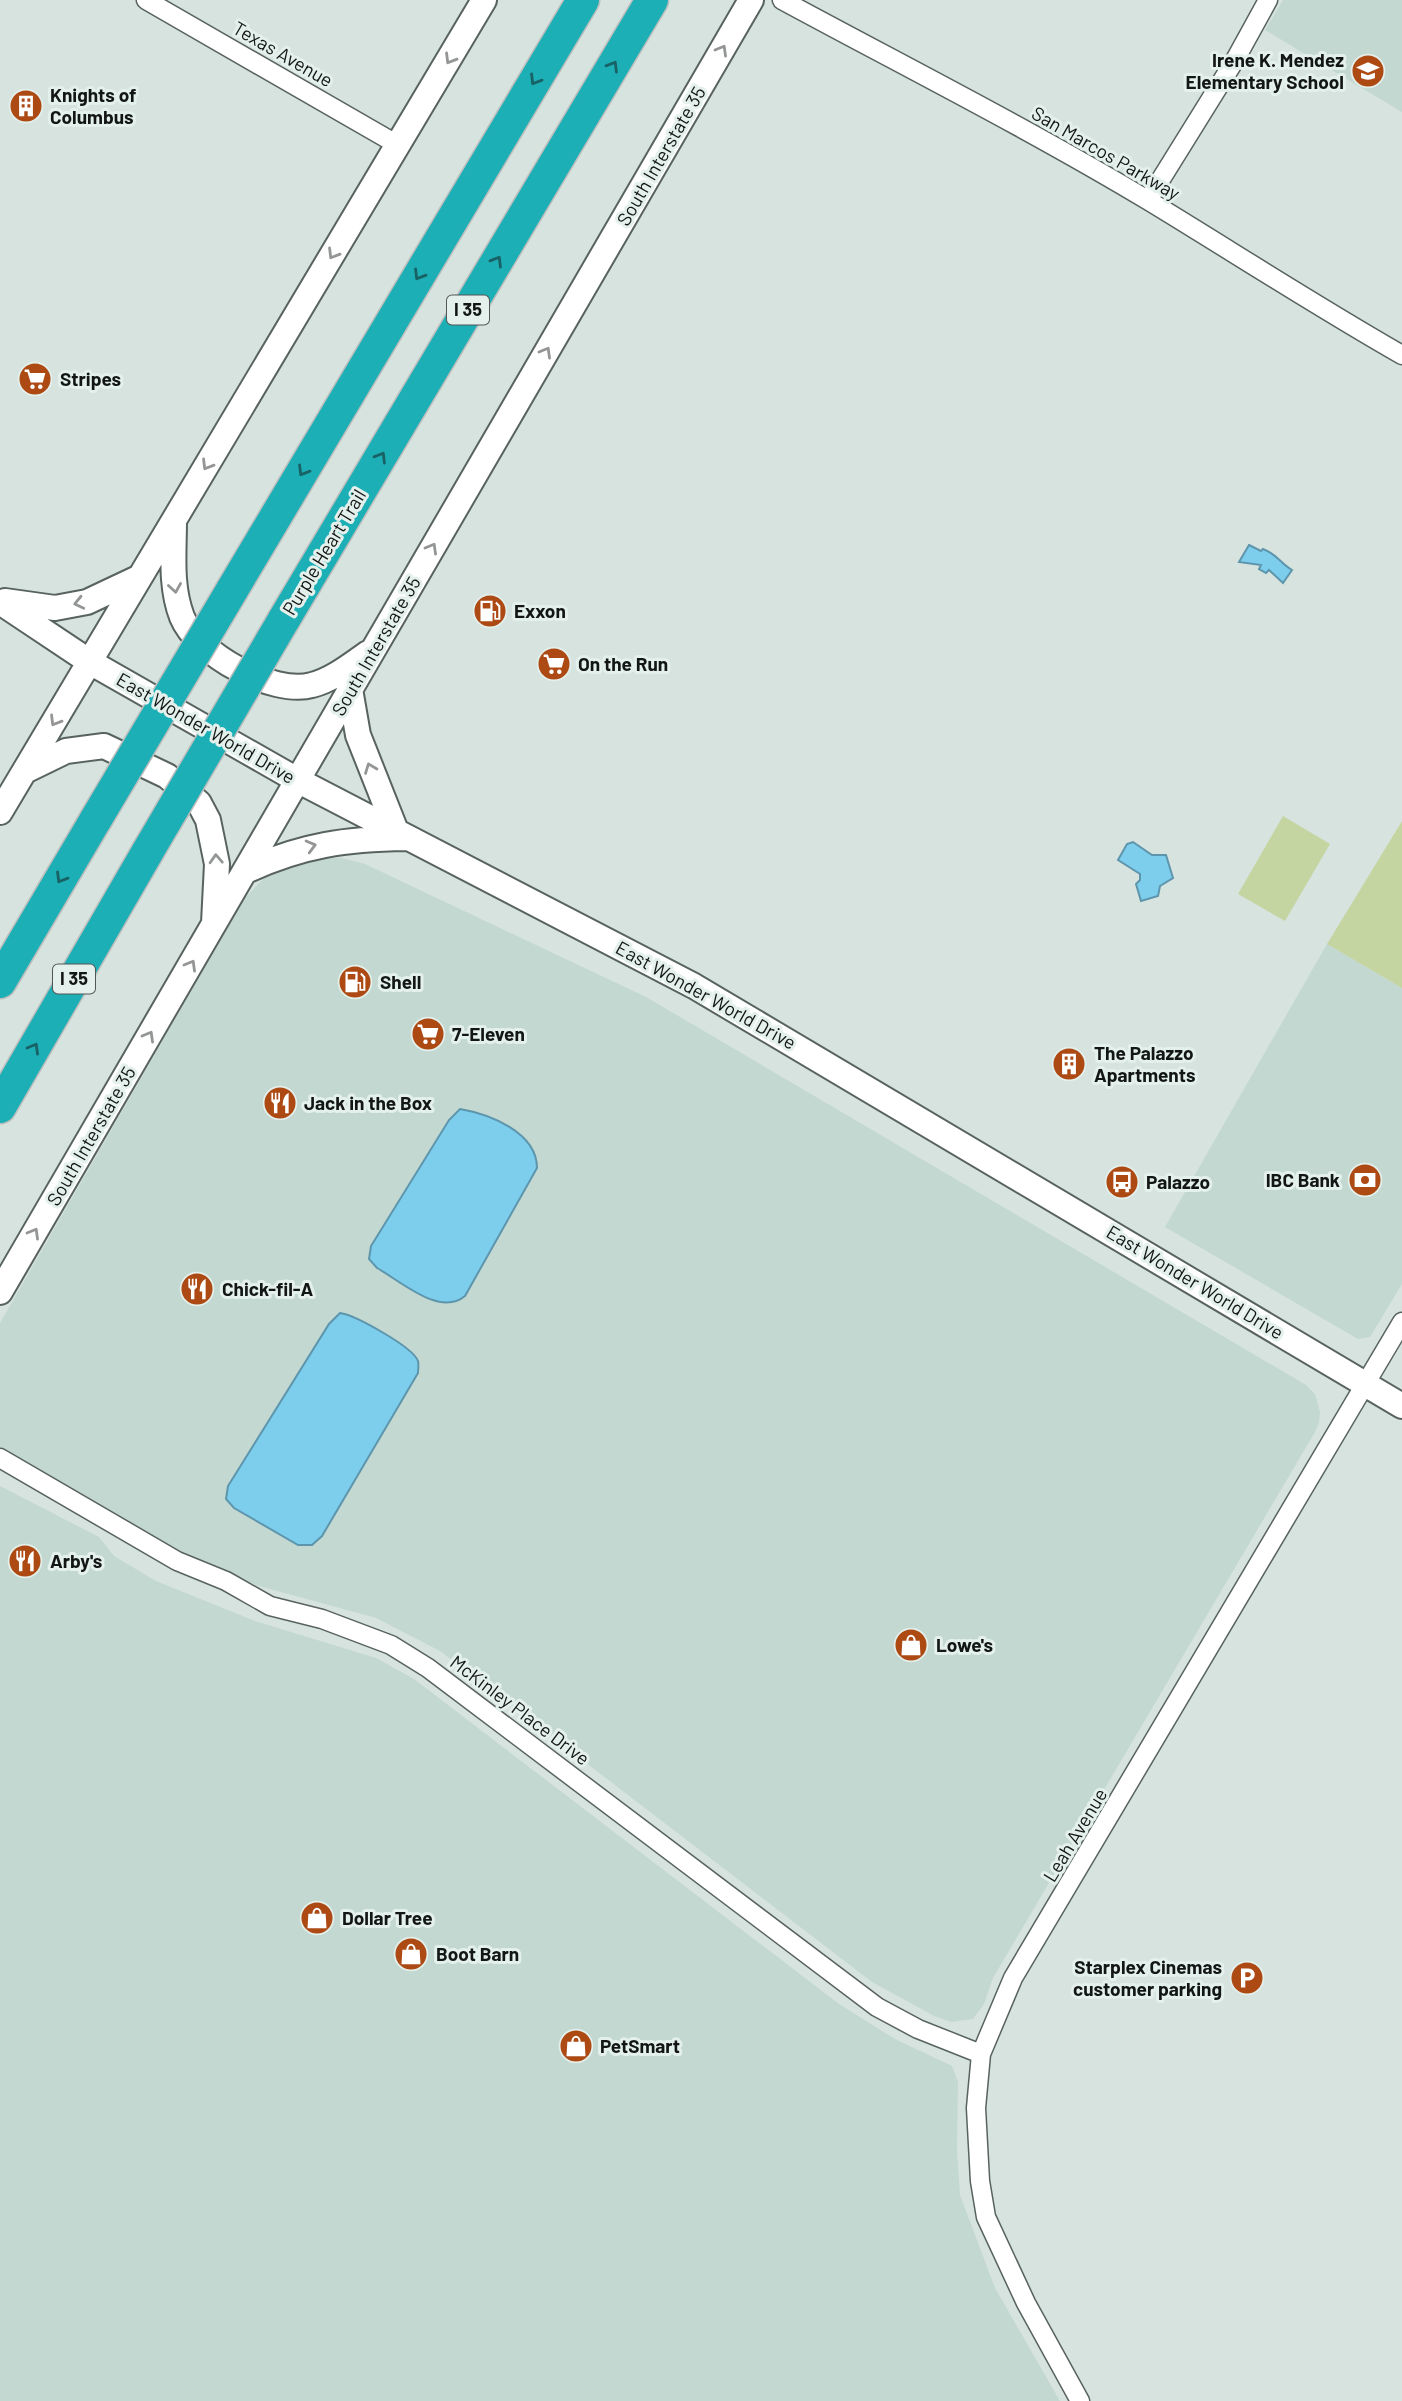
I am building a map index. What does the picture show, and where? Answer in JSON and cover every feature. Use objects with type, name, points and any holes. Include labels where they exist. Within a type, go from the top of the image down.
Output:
[{"type":"highway","points":[[0,982],[583,0]]},
{"type":"highway","name":"Purple Heart Trail","points":[[0,1107],[283,621],[652,0]]},
{"type":"main road","points":[[0,812],[484,0]]},
{"type":"main road","name":"South Interstate 35","points":[[0,1292],[751,0]]},
{"type":"main road","points":[[174,520],[173,587],[183,620],[210,651],[257,679],[282,687],[312,686],[338,674],[373,650]]},
{"type":"main road","points":[[0,601],[55,608],[87,603],[141,576]]},
{"type":"main road","name":"East Wonder World Drive","points":[[0,601],[90,662],[299,781],[694,986],[1402,1406]]},
{"type":"main road","points":[[247,870],[284,854],[321,844],[403,835],[358,735],[350,689]]},
{"type":"main road","points":[[25,771],[66,751],[104,747],[167,776],[199,803],[215,842],[213,927]]},
{"type":"street","name":"Texas Avenue","points":[[146,0],[398,145]]},
{"type":"street","name":"San Marcos Parkway","points":[[782,0],[1013,124],[1147,200],[1308,301],[1402,355]]},
{"type":"street","points":[[1147,200],[1235,60],[1268,0]]},
{"type":"street","name":"Leah Avenue","points":[[1080,2401],[1026,2303],[986,2217],[980,2181],[976,2108],[981,2054],[1013,1978],[1402,1322]]},
{"type":"street","name":"McKinley Place Drive","points":[[0,1458],[177,1561],[226,1581],[270,1606],[354,1629],[400,1650],[570,1773],[877,2007],[918,2029],[981,2054]]},
{"type":"shaded area","name":"Irene K. Mendez Elementary School","points":[[1283,0],[1402,0],[1402,112],[1265,30]]},
{"type":"shaded area","points":[[317,858],[342,858],[365,864],[646,997],[1306,1385],[1315,1394],[1320,1412],[1315,1432],[993,1978],[984,2004],[973,2019],[951,2022],[934,2016],[872,1982],[440,1651],[376,1618],[259,1586],[195,1561],[0,1448],[0,1323],[245,898],[263,879],[288,865]]},
{"type":"shaded area","points":[[1327,944],[1402,988],[1402,1284],[1370,1337],[1358,1339],[1165,1227]]},
{"type":"shaded area","points":[[0,1486],[99,1537],[114,1556],[156,1581],[255,1621],[376,1658],[414,1679],[839,2004],[895,2039],[952,2066],[958,2082],[957,2151],[960,2195],[995,2288],[1060,2401],[0,2401]]},
{"type":"green space","points":[[1283,816],[1330,844],[1285,921],[1238,894]]},
{"type":"green space","points":[[1402,821],[1402,988],[1327,944]]},
{"type":"water","points":[[1249,545],[1261,551],[1268,551],[1292,570],[1283,583],[1269,570],[1266,573],[1259,569],[1261,565],[1239,562]]},
{"type":"water","points":[[1133,842],[1152,855],[1166,855],[1173,878],[1160,886],[1158,896],[1141,901],[1136,884],[1140,880],[1140,874],[1118,860],[1127,844]]},
{"type":"water","points":[[460,1109],[497,1120],[520,1135],[535,1155],[537,1168],[465,1296],[444,1302],[409,1289],[377,1268],[369,1259],[371,1246],[449,1120]]},
{"type":"water","points":[[340,1313],[370,1325],[406,1348],[418,1361],[418,1373],[322,1536],[312,1545],[298,1545],[234,1508],[226,1499],[228,1486],[329,1324]]},
{"type":"place","name":"Irene K. Mendez Elementary School","points":[[1368,71]]},
{"type":"place","name":"Knights of Columbus","points":[[26,106]]},
{"type":"place","name":"Stripes","points":[[35,379]]},
{"type":"place","name":"Exxon","points":[[490,611]]},
{"type":"place","name":"On the Run","points":[[554,664]]},
{"type":"place","name":"Shell","points":[[355,982]]},
{"type":"place","name":"7-Eleven","points":[[428,1034]]},
{"type":"place","name":"The Palazzo Apartments","points":[[1069,1064]]},
{"type":"place","name":"Jack in the Box","points":[[280,1103]]},
{"type":"place","name":"IBC Bank","points":[[1365,1180]]},
{"type":"place","name":"Palazzo","points":[[1122,1182]]},
{"type":"place","name":"Chick-fil-A","points":[[197,1289]]},
{"type":"place","name":"Arby's","points":[[25,1561]]},
{"type":"place","name":"Lowe's","points":[[911,1645]]},
{"type":"place","name":"Dollar Tree","points":[[317,1918]]},
{"type":"place","name":"Boot Barn","points":[[411,1954]]},
{"type":"place","name":"Starplex Cinemas customer parking","points":[[1247,1978]]},
{"type":"place","name":"PetSmart","points":[[576,2046]]}]
